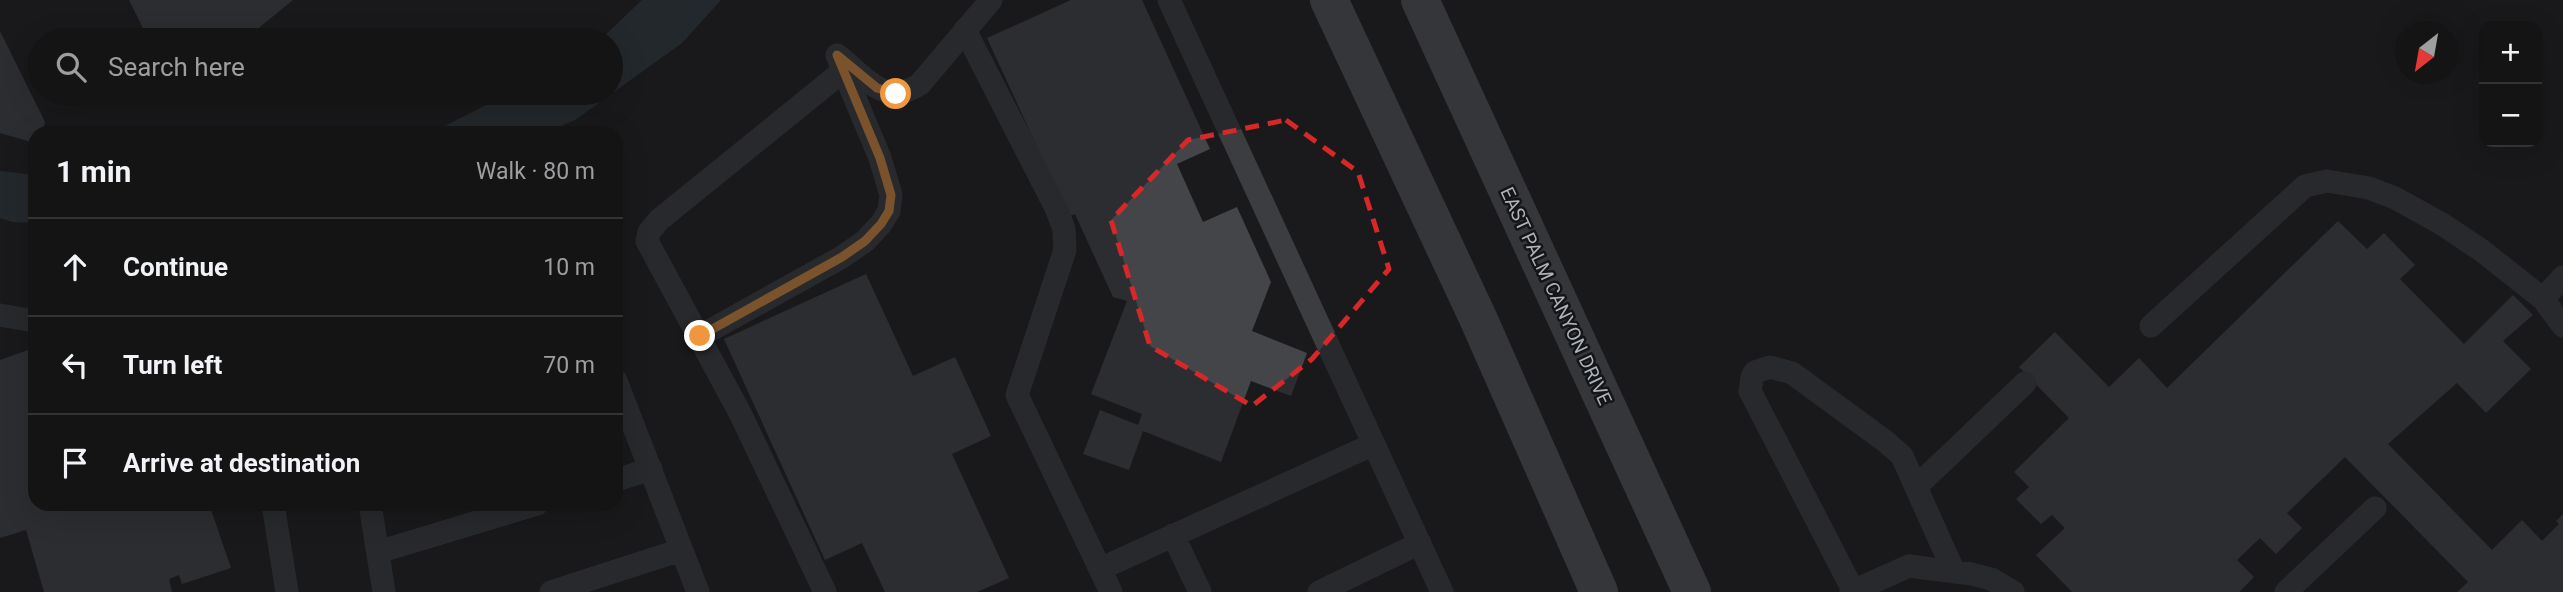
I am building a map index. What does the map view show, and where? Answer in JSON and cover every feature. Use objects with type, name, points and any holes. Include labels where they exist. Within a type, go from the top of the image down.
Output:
[{"type":"main road","points":[[1329,0],[1478,318],[1599,592]]},
{"type":"main road","name":"EAST PALM CANYON DRIVE","points":[[1420,0],[1692,592]]},
{"type":"lane","points":[[700,336],[842,257],[865,241],[889,211],[891,195],[880,158],[837,55],[877,88],[896,94],[907,92],[920,84],[990,0]]},
{"type":"lane","points":[[1169,0],[1442,592]]},
{"type":"lane","points":[[965,30],[1056,208],[1064,229],[1065,250],[1017,395],[1111,592]]},
{"type":"lane","points":[[825,592],[740,414],[647,241],[649,232],[659,220],[844,71]]},
{"type":"lane","points":[[2151,326],[2305,186],[2327,181],[2369,188],[2395,198],[2442,223],[2482,250],[2543,299],[2563,326]]},
{"type":"lane","points":[[2543,299],[2563,277]]},
{"type":"lane","points":[[0,315],[28,320]]},
{"type":"lane","points":[[1954,572],[1902,456],[1791,373],[1770,367],[1755,372],[1750,391],[1853,592],[1909,566],[1991,579],[2004,590]]},
{"type":"lane","points":[[1916,487],[2025,383]]},
{"type":"lane","points":[[623,399],[698,592]]},
{"type":"lane","points":[[1100,569],[1374,444]]},
{"type":"lane","points":[[623,478],[652,469]]},
{"type":"lane","points":[[2286,592],[2375,508]]},
{"type":"lane","points":[[274,511],[287,592]]},
{"type":"lane","points":[[371,511],[384,592]]},
{"type":"lane","points":[[378,552],[514,511]]},
{"type":"lane","points":[[1173,535],[1200,592]]},
{"type":"lane","points":[[1319,592],[1420,543]]},
{"type":"lane","points":[[551,592],[681,550]]},
{"type":"highlighted area","points":[[1286,120],[1358,172],[1389,269],[1312,359],[1252,406],[1150,346],[1111,220],[1188,140]]},
{"type":"shaded area","points":[[642,0],[721,0],[682,43],[623,85],[623,28],[613,28]]},
{"type":"shaded area","points":[[486,105],[596,105],[561,126],[445,126]]},
{"type":"shaded area","points":[[0,171],[28,174],[28,223],[0,218]]},
{"type":"building","points":[[129,0],[293,0],[259,28],[143,28]]},
{"type":"building","points":[[1071,0],[1142,0],[1210,149],[1177,164],[1203,222],[1237,207],[1271,282],[1252,331],[1307,353],[1291,396],[1251,381],[1221,462],[1143,431],[1129,470],[1083,454],[1100,410],[1138,425],[1142,414],[1091,394],[1127,301],[1113,297],[1075,214],[1069,216],[987,38]]},
{"type":"building","points":[[0,31],[28,88],[28,105],[37,105],[45,122],[44,126],[28,126],[28,141],[0,133]]},
{"type":"building","points":[[2338,221],[2367,249],[2384,233],[2415,265],[2400,279],[2464,344],[2513,295],[2533,315],[2503,341],[2531,369],[2486,413],[2457,383],[2388,444],[2492,550],[2522,520],[2542,541],[2559,524],[2556,521],[2563,514],[2563,592],[2457,592],[2468,582],[2345,457],[2287,513],[2302,528],[2276,554],[2260,538],[2237,560],[2254,577],[2239,592],[2072,592],[2036,555],[2065,528],[2052,515],[2041,524],[2016,499],[2029,487],[2014,472],[2069,418],[2019,367],[2055,332],[2109,387],[2139,358],[2167,388]]},
{"type":"building","points":[[866,274],[913,376],[955,357],[991,436],[952,454],[1009,578],[977,592],[885,592],[862,543],[825,560],[724,339]]},
{"type":"building","points":[[28,350],[28,511],[211,511],[231,568],[182,584],[179,575],[169,579],[172,592],[44,592],[26,530],[0,538],[0,360]]},
{"type":"route","points":[[700,336],[842,257],[865,241],[889,211],[891,195],[880,158],[837,55],[877,88],[896,94]]}]
